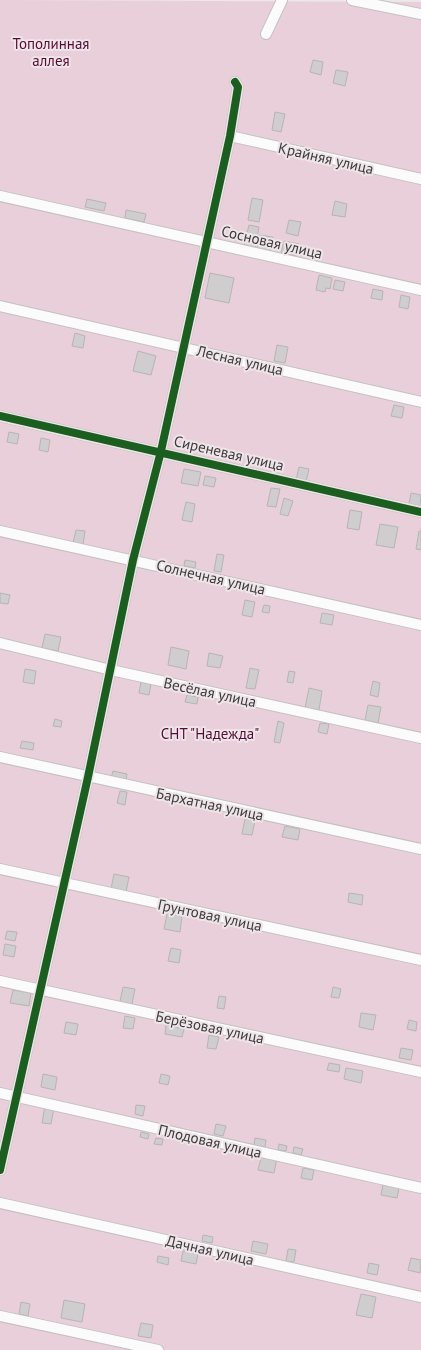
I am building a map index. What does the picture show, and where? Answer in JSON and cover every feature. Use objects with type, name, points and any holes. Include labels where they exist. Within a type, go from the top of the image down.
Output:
[{"type":"street","points":[[266,34],[282,0]]},
{"type":"street","points":[[352,0],[421,14]]},
{"type":"street","points":[[0,1170],[112,670],[133,560],[161,451],[230,136],[238,87],[235,82]]},
{"type":"street","name":"Крайняя улица","points":[[230,136],[421,179]]},
{"type":"street","name":"Сосновая улица","points":[[0,196],[207,240],[421,290]]},
{"type":"street","name":"Лесная улица","points":[[0,306],[421,402]]},
{"type":"street","name":"Сиреневая улица","points":[[0,416],[161,451],[421,512]]},
{"type":"street","name":"Солнечная улица","points":[[0,531],[421,625]]},
{"type":"street","name":"Весёлая улица","points":[[0,643],[112,670],[421,738]]},
{"type":"street","name":"Бархатная улица","points":[[0,757],[421,849]]},
{"type":"street","name":"Грунтовая улица","points":[[0,868],[421,960]]},
{"type":"street","name":"Берёзовая улица","points":[[0,981],[421,1072]]},
{"type":"street","name":"Плодовая улица","points":[[0,1093],[421,1188]]},
{"type":"street","name":"Дачная улица","points":[[0,1203],[421,1297]]},
{"type":"street","points":[[0,1316],[158,1350]]},
{"type":"green space","name":"СНТ \"Надежда\"","points":[[0,0],[421,2],[421,1350],[0,1350]]},
{"type":"building","points":[[313,60],[323,62],[321,75],[310,72]]},
{"type":"building","points":[[336,70],[348,72],[345,86],[333,83]]},
{"type":"building","points":[[275,112],[285,114],[281,132],[272,130]]},
{"type":"building","points":[[252,198],[263,200],[259,222],[248,220]]},
{"type":"building","points":[[87,199],[106,203],[104,211],[85,207]]},
{"type":"building","points":[[335,201],[347,204],[345,217],[332,215]]},
{"type":"building","points":[[126,210],[146,214],[144,222],[125,218]]},
{"type":"building","points":[[289,220],[301,222],[298,236],[286,233]]},
{"type":"building","points":[[249,225],[259,227],[255,248],[244,246]]},
{"type":"building","points":[[259,235],[273,237],[270,251],[257,249]]},
{"type":"building","points":[[284,241],[299,244],[296,256],[281,253]]},
{"type":"building","points":[[210,273],[234,278],[229,303],[205,298]]},
{"type":"building","points":[[319,275],[332,278],[330,289],[326,288],[325,292],[316,290]]},
{"type":"building","points":[[335,280],[345,282],[343,291],[333,289]]},
{"type":"building","points":[[373,289],[383,291],[382,300],[371,298]]},
{"type":"building","points":[[401,295],[410,297],[408,309],[399,307]]},
{"type":"building","points":[[75,333],[85,336],[83,348],[72,346]]},
{"type":"building","points":[[277,345],[288,347],[285,363],[274,361]]},
{"type":"building","points":[[138,351],[156,356],[151,375],[133,371]]},
{"type":"building","points":[[394,405],[404,407],[402,418],[391,416]]},
{"type":"building","points":[[9,432],[19,434],[17,444],[7,442]]},
{"type":"building","points":[[41,438],[50,440],[48,452],[39,450]]},
{"type":"building","points":[[299,467],[309,469],[306,482],[296,480]]},
{"type":"building","points":[[184,469],[201,472],[198,486],[181,483]]},
{"type":"building","points":[[205,476],[216,478],[214,487],[203,485]]},
{"type":"building","points":[[271,488],[280,489],[276,507],[267,506]]},
{"type":"building","points":[[411,493],[421,495],[420,506],[409,504]]},
{"type":"building","points":[[284,498],[293,501],[288,516],[280,514]]},
{"type":"building","points":[[186,502],[195,504],[192,522],[182,520]]},
{"type":"building","points":[[350,510],[362,512],[359,530],[347,528]]},
{"type":"building","points":[[380,524],[398,527],[394,548],[376,545]]},
{"type":"building","points":[[76,530],[85,531],[83,545],[73,543]]},
{"type":"building","points":[[419,531],[421,531],[421,550],[416,549]]},
{"type":"building","points":[[217,554],[224,555],[221,572],[214,571]]},
{"type":"building","points":[[185,560],[196,562],[195,568],[184,566]]},
{"type":"building","points":[[0,593],[10,595],[8,604],[0,603]]},
{"type":"building","points":[[245,600],[255,602],[252,617],[242,615]]},
{"type":"building","points":[[264,605],[270,606],[269,613],[262,612]]},
{"type":"building","points":[[322,613],[334,615],[332,625],[320,623]]},
{"type":"building","points":[[45,634],[61,637],[58,651],[42,648]]},
{"type":"building","points":[[171,647],[189,651],[186,669],[168,665]]},
{"type":"building","points":[[209,653],[223,656],[220,668],[207,666]]},
{"type":"building","points":[[250,668],[259,670],[255,689],[246,688]]},
{"type":"building","points":[[25,669],[36,671],[34,684],[23,682]]},
{"type":"building","points":[[289,671],[295,672],[293,683],[287,682]]},
{"type":"building","points":[[373,681],[380,683],[378,697],[370,695]]},
{"type":"building","points":[[141,682],[151,684],[149,695],[139,693]]},
{"type":"building","points":[[309,688],[322,691],[319,710],[305,708]]},
{"type":"building","points":[[187,695],[198,697],[197,704],[185,702]]},
{"type":"building","points":[[368,705],[381,707],[378,723],[365,720]]},
{"type":"building","points":[[55,719],[62,721],[61,727],[53,726]]},
{"type":"building","points":[[278,721],[284,723],[280,743],[274,742]]},
{"type":"building","points":[[320,723],[329,724],[327,734],[318,732]]},
{"type":"building","points":[[22,741],[34,743],[33,750],[20,748]]},
{"type":"building","points":[[113,771],[127,774],[126,781],[111,778]]},
{"type":"building","points":[[120,791],[127,792],[125,805],[117,803]]},
{"type":"building","points":[[245,819],[255,821],[252,835],[242,834]]},
{"type":"building","points":[[285,826],[300,829],[298,840],[282,837]]},
{"type":"building","points":[[114,874],[129,877],[126,892],[111,889]]},
{"type":"building","points":[[349,893],[363,895],[362,905],[348,902]]},
{"type":"building","points":[[167,914],[182,916],[180,932],[164,929]]},
{"type":"building","points":[[7,931],[17,932],[15,941],[5,939]]},
{"type":"building","points":[[5,944],[16,946],[14,957],[3,955]]},
{"type":"building","points":[[171,948],[181,950],[179,963],[168,961]]},
{"type":"building","points":[[123,987],[135,989],[132,1004],[120,1002]]},
{"type":"building","points":[[333,987],[341,989],[339,998],[331,997]]},
{"type":"building","points":[[13,990],[31,993],[29,1006],[10,1003]]},
{"type":"building","points":[[219,996],[226,997],[224,1009],[217,1008]]},
{"type":"building","points":[[361,1013],[376,1015],[373,1030],[359,1027]]},
{"type":"building","points":[[125,1016],[135,1018],[133,1029],[123,1028]]},
{"type":"building","points":[[409,1020],[417,1022],[416,1031],[407,1029]]},
{"type":"building","points":[[66,1022],[78,1024],[76,1035],[64,1033]]},
{"type":"building","points":[[166,1025],[184,1029],[182,1037],[165,1034]]},
{"type":"building","points":[[209,1035],[219,1037],[216,1049],[207,1048]]},
{"type":"building","points":[[401,1048],[413,1050],[411,1060],[399,1058]]},
{"type":"building","points":[[329,1063],[340,1065],[339,1072],[327,1070]]},
{"type":"building","points":[[346,1068],[363,1071],[361,1083],[344,1079]]},
{"type":"building","points":[[43,1074],[57,1077],[55,1090],[41,1087]]},
{"type":"building","points":[[161,1074],[170,1076],[168,1085],[159,1083]]},
{"type":"building","points":[[136,1105],[145,1106],[143,1116],[135,1114]]},
{"type":"building","points":[[45,1106],[54,1108],[51,1124],[42,1123]]},
{"type":"building","points":[[216,1124],[226,1126],[223,1136],[214,1134]]},
{"type":"building","points":[[141,1132],[149,1134],[148,1139],[140,1137]]},
{"type":"building","points":[[156,1138],[163,1139],[162,1145],[154,1144]]},
{"type":"building","points":[[255,1138],[266,1140],[265,1147],[254,1145]]},
{"type":"building","points":[[279,1144],[287,1146],[286,1151],[278,1150]]},
{"type":"building","points":[[294,1147],[303,1149],[301,1155],[293,1153]]},
{"type":"building","points":[[262,1154],[277,1158],[274,1173],[258,1170]]},
{"type":"building","points":[[303,1168],[314,1170],[312,1180],[301,1178]]},
{"type":"building","points":[[383,1184],[399,1188],[397,1198],[381,1195]]},
{"type":"building","points":[[203,1235],[213,1237],[212,1243],[202,1241]]},
{"type":"building","points":[[253,1241],[268,1244],[266,1254],[251,1251]]},
{"type":"building","points":[[288,1249],[296,1250],[294,1262],[286,1261]]},
{"type":"building","points":[[183,1251],[198,1254],[196,1264],[181,1261]]},
{"type":"building","points":[[158,1256],[169,1258],[168,1265],[157,1262]]},
{"type":"building","points":[[411,1258],[421,1260],[420,1273],[408,1270]]},
{"type":"building","points":[[369,1263],[379,1265],[377,1275],[367,1273]]},
{"type":"building","points":[[361,1294],[376,1297],[372,1318],[356,1315]]},
{"type":"building","points":[[64,1300],[85,1304],[82,1322],[61,1318]]},
{"type":"building","points":[[21,1302],[30,1304],[28,1316],[19,1314]]},
{"type":"building","points":[[141,1323],[153,1325],[151,1338],[138,1336]]},
{"type":"cycle path","points":[[0,1170],[88,777],[133,560],[161,451],[230,136],[238,87],[235,82]]},
{"type":"cycle path","points":[[0,416],[421,512]]},
{"type":"park label","name":"Тополинная аллея","points":[[51,52]]}]
